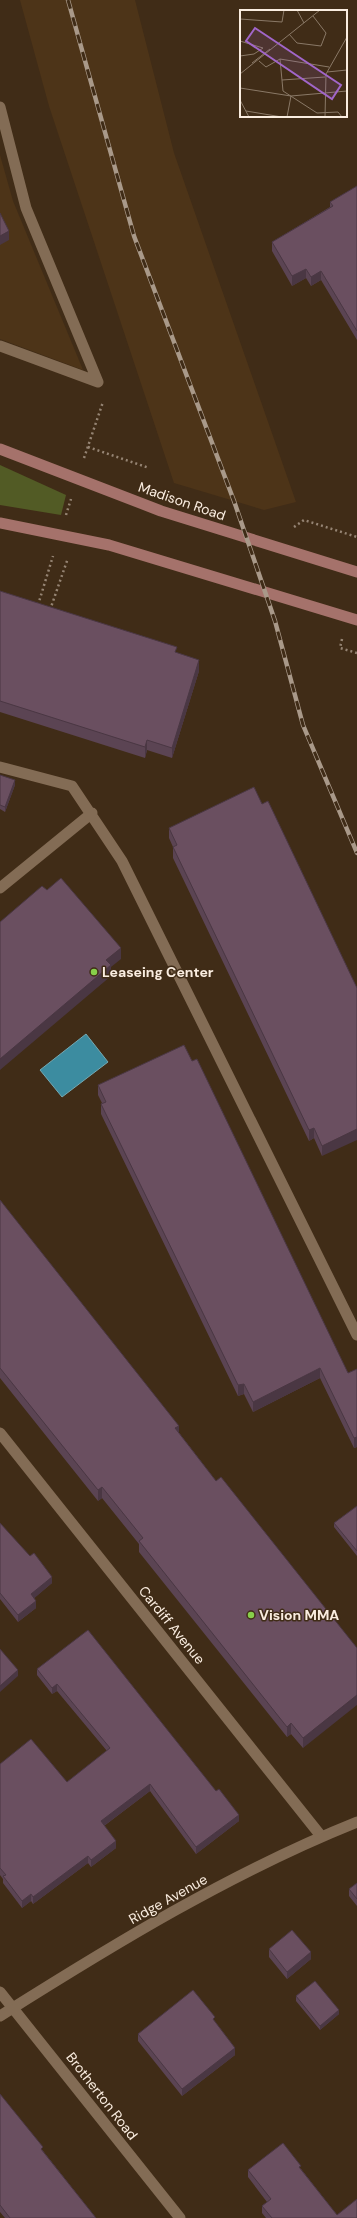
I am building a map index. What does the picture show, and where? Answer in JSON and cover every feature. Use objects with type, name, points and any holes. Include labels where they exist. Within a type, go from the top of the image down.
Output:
[{"type":"main road","name":"Madison Road","points":[[0,449],[161,511],[357,572]]},
{"type":"main road","points":[[0,523],[109,545],[357,620]]},
{"type":"street","points":[[0,107],[26,208],[98,382]]},
{"type":"street","points":[[0,346],[98,382]]},
{"type":"street","points":[[0,767],[72,786],[92,813],[122,861],[357,1335]]},
{"type":"street","points":[[0,888],[92,813]]},
{"type":"street","name":"Cardiff Avenue","points":[[0,1434],[321,1836]]},
{"type":"street","name":"Ridge Avenue","points":[[0,2016],[139,1932],[256,1866],[321,1836],[357,1822]]},
{"type":"street","name":"Brotherton Road","points":[[0,1992],[180,2218]]},
{"type":"path","points":[[86,451],[106,395],[98,382]]},
{"type":"path","points":[[88,447],[148,468]]},
{"type":"path","points":[[294,528],[304,520],[357,537]]},
{"type":"path","points":[[49,613],[68,558]]},
{"type":"path","points":[[37,608],[38,603]]},
{"type":"path","points":[[342,638],[340,648],[357,653]]},
{"type":"shaded area","points":[[20,0],[135,0],[174,153],[296,502],[264,510],[174,483],[49,106]]},
{"type":"shaded area","points":[[0,155],[13,201],[83,370],[0,339]]},
{"type":"green space","points":[[0,465],[66,495],[61,515],[0,505]]},
{"type":"water","points":[[86,1034],[108,1062],[62,1097],[40,1070]]},
{"type":"building","points":[[357,186],[357,331],[321,271],[311,277],[306,269],[292,276],[272,242],[333,206],[330,202]]},
{"type":"building","points":[[0,213],[9,231],[0,236]]},
{"type":"building","points":[[0,591],[177,647],[175,652],[199,660],[172,748],[147,740],[145,747],[0,701]]},
{"type":"building","points":[[0,775],[15,780],[5,807],[0,805]]},
{"type":"building","points":[[254,787],[262,804],[268,801],[357,988],[357,1129],[322,1146],[314,1128],[309,1130],[173,847],[177,845],[169,828]]},
{"type":"building","points":[[61,878],[121,948],[106,960],[111,965],[0,1059],[0,922],[42,886],[47,890]]},
{"type":"building","points":[[184,1045],[192,1061],[197,1059],[348,1373],[357,1369],[357,1437],[354,1438],[320,1368],[253,1402],[244,1384],[238,1385],[101,1104],[106,1102],[98,1085]]},
{"type":"building","points":[[0,1200],[179,1426],[175,1428],[216,1481],[221,1477],[357,1648],[357,1695],[303,1738],[291,1723],[287,1727],[139,1541],[143,1538],[102,1487],[98,1490],[0,1368]]},
{"type":"building","points":[[357,1506],[357,1551],[334,1523]]},
{"type":"building","points":[[0,1523],[30,1556],[34,1553],[52,1577],[31,1594],[36,1601],[18,1615],[0,1593]]},
{"type":"building","points":[[88,1630],[216,1791],[219,1789],[239,1815],[196,1847],[150,1784],[101,1821],[116,1841],[91,1860],[88,1856],[33,1897],[31,1894],[22,1901],[3,1876],[6,1875],[0,1868],[0,1764],[31,1739],[67,1782],[110,1748],[57,1684],[52,1688],[37,1669]]},
{"type":"building","points":[[0,1649],[18,1670],[0,1686]]},
{"type":"building","points":[[357,1883],[357,1899],[349,1889]]},
{"type":"building","points":[[292,1930],[311,1952],[287,1972],[269,1949]]},
{"type":"building","points":[[315,1981],[339,2010],[320,2026],[296,1996]]},
{"type":"building","points":[[193,1990],[215,2017],[213,2019],[235,2048],[182,2089],[138,2034]]},
{"type":"building","points":[[0,2094],[43,2147],[41,2149],[96,2218],[10,2218],[0,2205]]},
{"type":"building","points":[[283,2143],[301,2166],[299,2167],[337,2215],[357,2199],[357,2218],[272,2218],[262,2206],[271,2199],[248,2170]]},
{"type":"railway","points":[[68,0],[134,236],[234,501],[275,621],[303,725],[357,853]]},
{"type":"place","name":"Leaseing Center","points":[[94,972]]},
{"type":"place","name":"Vision MMA","points":[[251,1615]]}]
